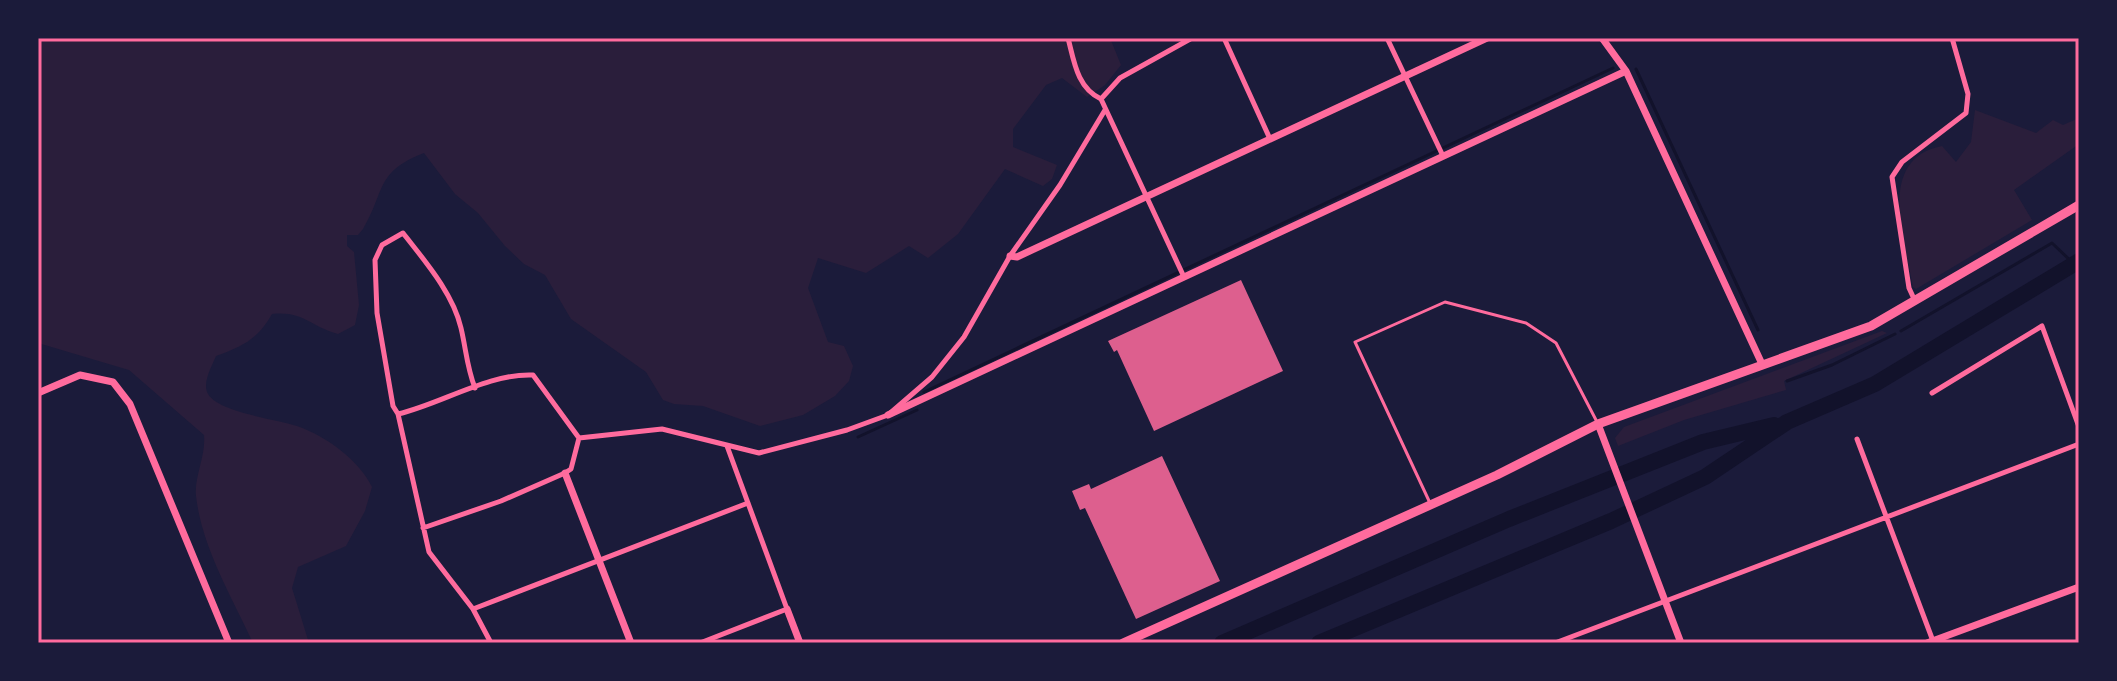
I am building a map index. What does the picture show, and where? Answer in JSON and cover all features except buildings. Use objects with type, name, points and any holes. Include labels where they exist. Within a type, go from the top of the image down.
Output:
[{"type":"main road","points":[[1123,643],[1431,505],[1598,424],[1871,326],[2079,205]]},
{"type":"street","points":[[1068,38],[1079,76],[1088,91],[1101,99],[1185,278]]},
{"type":"street","points":[[1101,99],[1120,78],[1192,38]]},
{"type":"street","points":[[1224,38],[1271,140]]},
{"type":"street","points":[[1387,38],[1443,156]]},
{"type":"street","points":[[1010,256],[1017,257],[1487,38]]},
{"type":"street","points":[[1602,38],[1626,71],[1762,364]]},
{"type":"street","points":[[1915,302],[1909,288],[1892,177],[1902,162],[1966,113],[1968,94],[1952,38]]},
{"type":"street","points":[[579,438],[662,429],[759,453],[847,430],[888,415],[1626,71]]},
{"type":"street","points":[[888,415],[932,377],[964,337],[1010,256],[1060,185],[1105,110]]},
{"type":"street","points":[[475,388],[454,311],[437,278],[400,232],[382,245],[375,260],[377,313],[393,406],[398,414],[423,528],[434,561],[473,609],[491,643]]},
{"type":"street","points":[[1932,393],[2042,326],[2079,427]]},
{"type":"street","points":[[398,414],[431,406],[517,374],[533,375],[579,438]]},
{"type":"street","points":[[38,393],[80,375],[113,382],[130,404],[229,643]]},
{"type":"street","points":[[1598,424],[1681,643]]},
{"type":"street","points":[[423,528],[501,501],[565,473],[571,469],[579,438]]},
{"type":"street","points":[[1857,439],[1931,642],[2079,587]]},
{"type":"street","points":[[1555,643],[2079,444]]},
{"type":"street","points":[[727,445],[800,643]]},
{"type":"street","points":[[565,473],[631,643]]},
{"type":"street","points":[[473,609],[748,503]]},
{"type":"street","points":[[700,643],[787,609]]},
{"type":"lane","points":[[1431,505],[1355,342],[1445,302],[1526,323],[1556,343],[1598,424]]},
{"type":"shaded area","points":[[38,38],[1110,38],[1121,65],[1105,85],[1087,97],[1062,78],[1046,85],[1013,129],[1013,147],[1057,165],[1052,179],[1043,186],[1005,169],[958,234],[928,258],[909,246],[866,273],[818,258],[808,288],[828,342],[844,346],[853,366],[849,381],[835,396],[803,415],[760,426],[703,406],[663,400],[646,372],[571,319],[545,275],[524,264],[505,246],[478,213],[455,194],[424,153],[397,167],[384,184],[363,229],[358,235],[347,235],[347,246],[354,252],[359,305],[355,325],[338,334],[299,317],[272,314],[249,341],[216,356],[207,378],[207,392],[221,405],[297,426],[319,436],[350,458],[372,487],[365,511],[346,546],[298,567],[292,588],[309,643],[253,643],[219,572],[199,515],[196,489],[204,435],[129,370],[38,343]]},
{"type":"shaded area","points":[[1975,110],[2036,133],[2053,120],[2063,125],[2079,118],[2079,144],[2014,190],[2032,220],[1916,289],[1913,287],[1901,226],[1901,184],[1908,167],[1921,154],[1942,146],[1956,162],[1971,142]]},
{"type":"shaded area","points":[[1882,331],[1887,333],[1784,381],[1786,390],[1684,420],[1618,446],[1615,438],[1624,427]]},
{"type":"waterway","points":[[924,392],[1613,68]]},
{"type":"waterway","points":[[1636,69],[1758,330]]},
{"type":"waterway","points":[[1901,331],[2052,243],[2074,264]]},
{"type":"waterway","points":[[1319,643],[1611,521],[1705,477],[1787,422],[1875,384],[2079,261]]},
{"type":"waterway","points":[[1787,381],[1832,365],[1895,334]]},
{"type":"waterway","points":[[858,437],[917,410]]},
{"type":"waterway","points":[[1222,643],[1509,519],[1703,442],[1774,425]]}]
